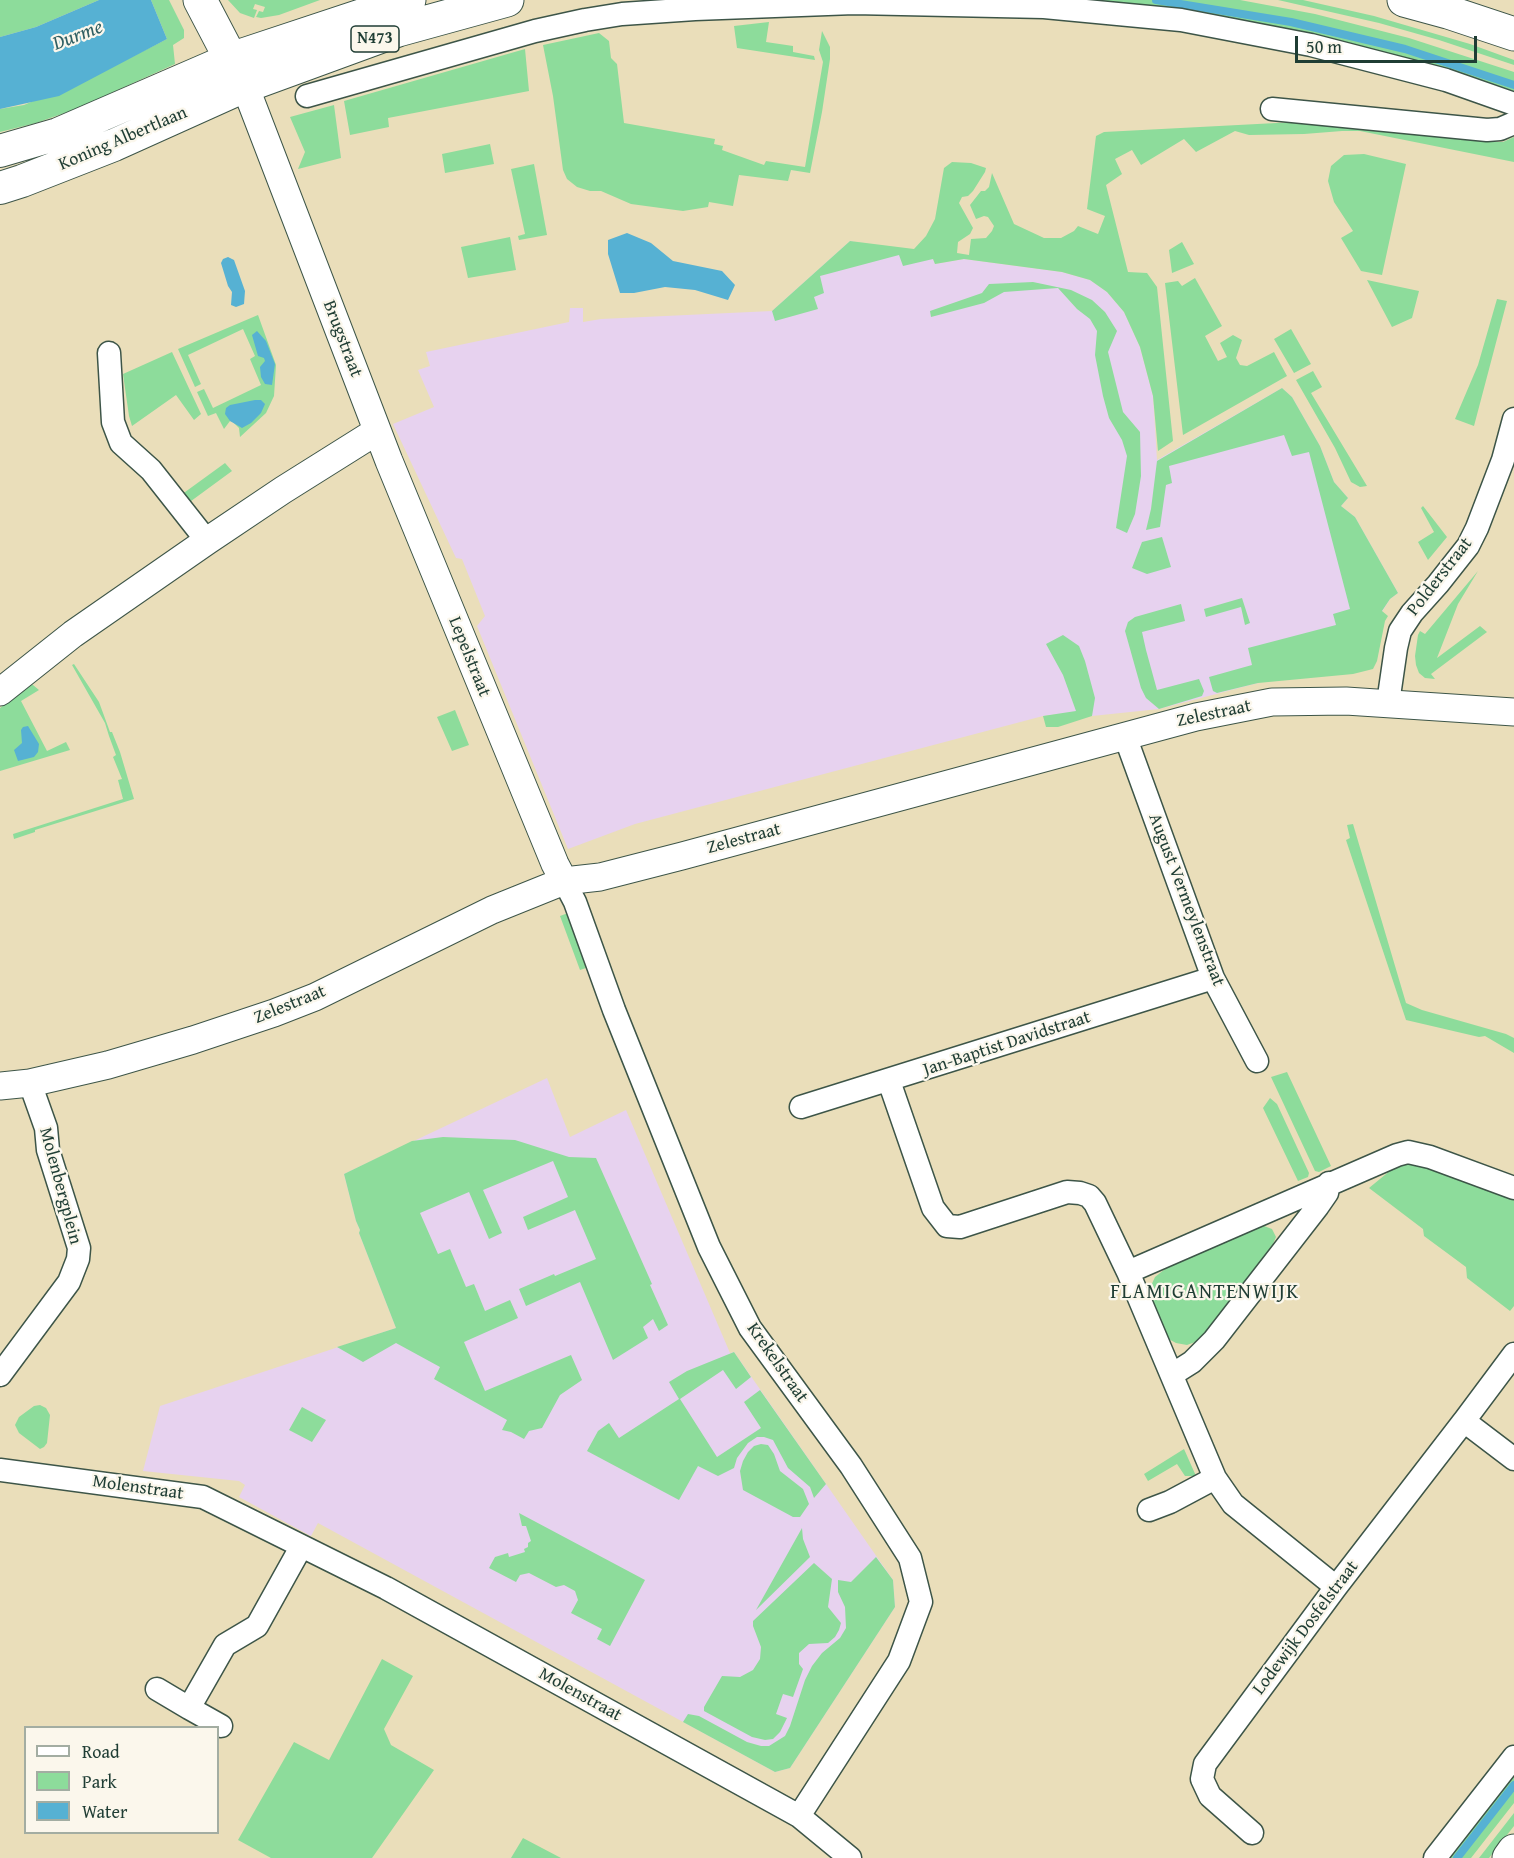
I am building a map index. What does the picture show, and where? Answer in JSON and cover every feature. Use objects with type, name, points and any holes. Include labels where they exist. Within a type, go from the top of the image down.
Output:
[{"type":"main road","points":[[200,0],[238,73]]},
{"type":"main road","name":"N473","points":[[238,73],[410,0]]},
{"type":"main road","name":"N473","points":[[238,73],[507,0]]},
{"type":"main road","points":[[1404,0],[1514,34]]},
{"type":"main road","name":"Koning Albertlaan","points":[[0,151],[58,134],[238,73]]},
{"type":"main road","name":"Koning Albertlaan","points":[[0,188],[114,145],[238,73]]},
{"type":"main road","points":[[1509,1858],[1514,1851]]},
{"type":"street","points":[[307,96],[535,31],[583,10],[641,13],[866,3],[1044,7],[1181,20],[1311,45],[1446,80],[1514,104]]},
{"type":"street","name":"Brugstraat","points":[[238,73],[377,431]]},
{"type":"street","points":[[1272,109],[1487,130],[1500,129],[1514,123]]},
{"type":"street","points":[[109,353],[113,422],[121,443],[151,470],[207,541]]},
{"type":"street","name":"Polderstraat","points":[[1388,703],[1400,631],[1412,613],[1468,546],[1503,460],[1514,420]]},
{"type":"street","points":[[0,692],[57,645],[207,541],[377,431]]},
{"type":"street","name":"Lepelstraat","points":[[377,431],[564,881]]},
{"type":"street","name":"Zelestraat","points":[[0,1086],[30,1083],[108,1065],[193,1041],[274,1013],[315,997],[492,910],[564,881],[600,877],[682,856],[1196,717],[1272,702],[1346,701],[1514,712]]},
{"type":"street","name":"August Vermeylenstraat","points":[[1125,736],[1213,978],[1257,1061]]},
{"type":"street","name":"Krekelstraat","points":[[564,881],[575,902],[614,1010],[709,1247],[750,1328],[851,1466],[910,1558],[921,1602],[898,1661],[799,1816]]},
{"type":"street","name":"Jan-Baptist Davidstraat","points":[[801,1107],[1213,978]]},
{"type":"street","points":[[889,1081],[933,1208],[947,1226],[960,1227],[1067,1192],[1089,1196],[1095,1203],[1128,1272],[1215,1478],[1233,1504],[1336,1587]]},
{"type":"street","name":"Molenbergplein","points":[[0,1375],[69,1282],[78,1259],[79,1248],[48,1150],[46,1128],[30,1083]]},
{"type":"street","points":[[1128,1272],[1329,1183],[1408,1152],[1473,1172],[1514,1188]]},
{"type":"street","points":[[1173,1374],[1204,1351],[1327,1193],[1329,1183]]},
{"type":"street","points":[[1269,1210],[1293,1237]]},
{"type":"street","name":"Lodewijk Dosfelstraat","points":[[1252,1833],[1210,1796],[1202,1779],[1205,1764],[1336,1587],[1514,1354]]},
{"type":"street","points":[[1464,1421],[1514,1459]]},
{"type":"street","name":"Molenstraat","points":[[0,1470],[204,1497],[395,1593],[799,1816],[850,1858]]},
{"type":"street","points":[[1149,1510],[1170,1502],[1215,1478]]},
{"type":"street","points":[[189,1708],[225,1645],[257,1626],[302,1547]]},
{"type":"street","points":[[157,1689],[220,1726]]},
{"type":"street","points":[[1435,1858],[1514,1757]]},
{"type":"shaded area","points":[[850,241],[933,259],[935,264],[964,259],[1062,272],[1090,280],[1107,292],[1124,312],[1140,347],[1153,396],[1157,460],[1282,388],[1292,397],[1320,446],[1334,482],[1348,498],[1341,506],[1355,517],[1398,593],[1390,599],[1382,612],[1258,683],[1159,709],[1092,716],[1076,712],[1043,716],[635,824],[568,849],[477,626],[485,616],[462,559],[456,558],[393,424],[434,407],[418,370],[430,366],[426,352],[569,322],[570,308],[583,308],[583,322],[601,319],[772,311]]},
{"type":"shaded area","points":[[547,1078],[570,1137],[626,1110],[730,1353],[734,1352],[893,1580],[895,1607],[790,1768],[775,1772],[318,1523],[311,1536],[239,1497],[245,1485],[239,1481],[143,1471],[160,1406],[396,1328],[359,1233],[344,1174]]},
{"type":"green space","points":[[0,0],[99,0],[36,27],[0,37]]},
{"type":"green space","points":[[151,0],[169,0],[184,30],[184,38],[173,45],[175,64],[76,109],[36,123],[0,132],[0,109],[24,105],[106,70],[167,39]]},
{"type":"green space","points":[[228,0],[320,0],[279,15],[261,18],[256,17],[259,11],[263,12],[265,7],[255,4],[253,9],[257,10],[254,18],[240,13]]},
{"type":"green space","points":[[1066,0],[1240,0],[1315,14],[1409,38],[1514,72],[1514,97]]},
{"type":"green space","points":[[1278,0],[1303,0],[1374,16],[1470,44],[1514,60],[1514,65],[1379,23]]},
{"type":"green space","points":[[769,22],[766,42],[793,46],[793,52],[814,56],[815,60],[737,48],[734,26]]},
{"type":"green space","points":[[822,31],[830,47],[830,59],[810,173],[791,170],[788,181],[739,175],[733,206],[709,202],[708,207],[683,211],[631,204],[601,191],[590,191],[577,187],[567,179],[563,170],[553,96],[543,45],[599,33],[609,41],[611,58],[617,64],[624,123],[715,139],[714,144],[723,146],[722,150],[764,165],[766,161],[805,167],[823,62],[819,50]]},
{"type":"green space","points":[[525,49],[529,91],[388,118],[389,127],[350,135],[344,101]]},
{"type":"green space","points":[[334,105],[341,158],[298,169],[305,152],[290,117]]},
{"type":"green space","points":[[1334,120],[1493,142],[1503,142],[1514,137],[1514,162],[1360,131],[1249,135],[1235,131],[1196,152],[1184,139],[1141,165],[1132,150],[1115,159],[1122,174],[1106,185],[1128,272],[1147,273],[1157,287],[1173,441],[1158,451],[1153,396],[1140,347],[1124,312],[1107,292],[1090,280],[1062,272],[964,259],[935,264],[933,259],[903,266],[899,255],[820,276],[824,293],[814,297],[818,309],[775,321],[772,311],[850,241],[914,249],[926,236],[935,219],[944,168],[952,162],[971,163],[986,168],[973,191],[968,196],[962,197],[959,203],[973,228],[970,234],[958,242],[957,253],[969,255],[971,239],[986,238],[994,226],[988,217],[976,219],[970,205],[981,191],[989,187],[992,173],[1014,224],[1044,238],[1061,238],[1078,226],[1098,234],[1105,216],[1087,209],[1096,136],[1104,132]]},
{"type":"green space","points":[[490,144],[494,164],[445,173],[442,154]]},
{"type":"green space","points":[[1364,154],[1406,164],[1382,275],[1361,271],[1341,238],[1353,231],[1334,202],[1328,181],[1331,166],[1344,155]]},
{"type":"green space","points":[[534,164],[547,235],[519,240],[518,236],[525,234],[511,169]]},
{"type":"green space","points":[[510,237],[516,270],[468,278],[461,247]]},
{"type":"green space","points":[[1182,242],[1194,264],[1172,273],[1169,250]]},
{"type":"green space","points":[[1195,278],[1222,326],[1205,336],[1218,361],[1227,357],[1220,343],[1233,335],[1242,340],[1236,358],[1240,365],[1247,366],[1274,352],[1287,376],[1183,435],[1165,283],[1178,281],[1182,286]]},
{"type":"green space","points":[[1367,280],[1419,291],[1412,318],[1392,327]]},
{"type":"green space","points":[[1033,282],[1071,290],[1092,300],[1105,312],[1117,331],[1108,352],[1123,412],[1140,432],[1141,476],[1135,514],[1127,533],[1116,528],[1127,456],[1122,440],[1109,418],[1103,396],[1095,355],[1097,331],[1090,319],[1077,309],[1058,288],[1004,292],[984,303],[931,317],[930,311],[982,293],[989,284]]},
{"type":"green space","points":[[1497,299],[1507,301],[1474,426],[1455,419],[1478,365]]},
{"type":"green space","points":[[258,315],[276,365],[274,396],[266,413],[240,437],[239,428],[233,422],[230,421],[224,429],[216,413],[208,416],[197,392],[204,389],[213,408],[261,385],[250,359],[255,356],[243,329],[188,355],[201,384],[195,387],[178,349]]},
{"type":"green space","points":[[1291,329],[1311,364],[1294,373],[1274,339]]},
{"type":"green space","points":[[172,352],[201,414],[194,420],[176,395],[132,426],[123,374]]},
{"type":"green space","points":[[1313,371],[1322,387],[1311,393],[1367,486],[1360,487],[1351,482],[1335,448],[1296,380]]},
{"type":"green space","points":[[1282,388],[1292,397],[1320,446],[1334,482],[1348,498],[1341,506],[1355,517],[1398,593],[1390,599],[1382,611],[1388,616],[1373,669],[1353,674],[1258,683],[1217,693],[1213,691],[1209,677],[1252,665],[1248,648],[1336,625],[1333,614],[1350,609],[1309,452],[1292,456],[1284,435],[1169,466],[1172,483],[1166,485],[1160,527],[1146,530],[1157,461]]},
{"type":"green space","points":[[225,463],[232,471],[187,504],[181,495]]},
{"type":"green space","points":[[1423,506],[1447,537],[1428,560],[1418,542],[1434,532],[1421,508]]},
{"type":"green space","points":[[1162,537],[1171,567],[1147,574],[1132,568],[1142,542]]},
{"type":"green space","points":[[1478,571],[1458,604],[1437,658],[1480,626],[1487,632],[1431,674],[1435,679],[1425,678],[1419,673],[1416,665],[1418,635],[1420,631],[1425,634]]},
{"type":"green space","points":[[1242,598],[1250,623],[1245,625],[1241,607],[1206,617],[1204,609]]},
{"type":"green space","points":[[1181,604],[1185,621],[1142,632],[1146,650],[1157,690],[1199,679],[1204,691],[1202,696],[1159,709],[1146,698],[1141,688],[1125,631],[1128,622],[1135,617]]},
{"type":"green space","points":[[1063,635],[1079,646],[1085,661],[1095,698],[1092,716],[1058,727],[1046,727],[1043,716],[1076,711],[1063,675],[1046,644]]},
{"type":"green space","points":[[74,664],[99,702],[120,752],[134,799],[35,830],[35,832],[14,839],[13,834],[123,799],[118,780],[122,779],[113,757],[116,755],[105,723],[72,665]]},
{"type":"green space","points":[[28,684],[39,690],[21,701],[47,751],[66,742],[70,750],[0,771],[0,708]]},
{"type":"green space","points":[[455,710],[469,745],[452,751],[437,717]]},
{"type":"green space","points":[[1353,824],[1406,1003],[1422,1010],[1506,1034],[1514,1038],[1514,1053],[1485,1036],[1479,1037],[1406,1020],[1346,840],[1350,838],[1347,825]]},
{"type":"green space","points":[[568,913],[586,968],[580,970],[560,916]]},
{"type":"green space","points":[[1287,1072],[1331,1166],[1319,1172],[1315,1171],[1271,1077]]},
{"type":"green space","points":[[1270,1098],[1277,1104],[1309,1173],[1308,1177],[1298,1181],[1263,1108]]},
{"type":"green space","points":[[443,1137],[515,1140],[569,1157],[596,1158],[668,1325],[659,1331],[653,1319],[643,1327],[648,1338],[613,1360],[580,1282],[526,1306],[519,1289],[596,1259],[575,1210],[528,1230],[523,1217],[568,1197],[553,1161],[483,1190],[502,1233],[489,1239],[469,1192],[420,1213],[438,1254],[450,1249],[466,1287],[474,1284],[485,1311],[510,1300],[518,1318],[464,1342],[485,1391],[571,1355],[582,1380],[560,1395],[542,1428],[529,1431],[524,1439],[502,1430],[507,1420],[434,1379],[440,1367],[396,1343],[363,1362],[337,1347],[396,1328],[359,1233],[344,1174],[412,1141]]},
{"type":"green space","points":[[1417,1163],[1514,1199],[1514,1306],[1510,1311],[1467,1278],[1466,1267],[1424,1236],[1423,1229],[1369,1188],[1397,1165]]},
{"type":"green space","points":[[1264,1226],[1272,1229],[1276,1237],[1273,1244],[1206,1333],[1198,1341],[1187,1345],[1176,1343],[1165,1337],[1149,1300],[1150,1288],[1155,1277],[1165,1269],[1253,1228]]},
{"type":"green space","points":[[734,1352],[751,1377],[736,1389],[723,1370],[680,1399],[717,1457],[761,1428],[744,1402],[760,1390],[826,1484],[814,1498],[810,1487],[788,1468],[773,1440],[764,1437],[757,1437],[748,1443],[737,1458],[734,1468],[718,1476],[698,1466],[679,1500],[587,1451],[598,1431],[609,1423],[619,1438],[679,1399],[669,1382],[687,1371]]},
{"type":"green space","points":[[40,1405],[46,1408],[50,1415],[47,1443],[40,1449],[19,1433],[15,1425],[19,1417],[34,1406]]},
{"type":"green space","points":[[302,1407],[326,1420],[312,1442],[289,1430]]},
{"type":"green space","points":[[768,1445],[780,1471],[803,1489],[809,1504],[800,1517],[793,1517],[743,1490],[740,1471],[743,1461],[754,1446]]},
{"type":"green space","points":[[1184,1449],[1196,1476],[1185,1476],[1177,1464],[1148,1481],[1144,1474]]},
{"type":"green space","points":[[519,1513],[645,1580],[610,1646],[597,1639],[602,1629],[571,1613],[578,1600],[575,1591],[564,1585],[556,1587],[529,1573],[520,1575],[516,1582],[489,1568],[495,1557],[508,1553],[509,1557],[525,1552],[524,1549],[528,1547],[531,1541],[526,1526],[522,1526]]},
{"type":"green space","points":[[802,1528],[803,1539],[810,1557],[756,1610]]},
{"type":"green space","points":[[876,1557],[893,1580],[895,1607],[790,1768],[775,1772],[683,1722],[688,1714],[699,1716],[747,1742],[761,1746],[769,1746],[785,1736],[812,1666],[822,1653],[840,1638],[846,1628],[845,1607],[838,1592],[838,1580],[851,1582]]},
{"type":"green space","points":[[814,1563],[832,1579],[828,1607],[841,1623],[839,1630],[828,1643],[809,1644],[799,1653],[799,1664],[803,1669],[793,1697],[783,1694],[776,1714],[787,1718],[780,1732],[773,1739],[752,1737],[704,1711],[704,1707],[722,1676],[740,1677],[753,1670],[760,1659],[761,1647],[753,1621]]},
{"type":"green space","points":[[382,1659],[413,1676],[384,1729],[391,1745],[434,1770],[372,1858],[271,1858],[238,1840],[294,1742],[329,1760]]},
{"type":"green space","points":[[1514,1771],[1514,1803],[1471,1858],[1446,1858]]},
{"type":"green space","points":[[1514,1813],[1514,1826],[1489,1858],[1479,1858]]},
{"type":"green space","points":[[523,1838],[561,1858],[511,1858]]},
{"type":"water","name":"Durme","points":[[99,0],[151,0],[167,39],[59,96],[0,109],[0,37],[36,27]]},
{"type":"water","points":[[627,233],[651,243],[673,261],[722,271],[735,285],[728,300],[695,290],[665,287],[634,293],[620,293],[608,254],[608,240]]},
{"type":"water","points":[[228,257],[234,260],[245,291],[244,304],[236,307],[231,305],[232,292],[221,263]]},
{"type":"water","points":[[257,331],[266,341],[275,364],[272,385],[265,384],[261,377],[260,367],[265,361],[264,358],[258,356],[252,335]]},
{"type":"water","points":[[261,400],[265,404],[261,413],[242,428],[230,421],[225,414],[226,408],[230,405]]},
{"type":"water","points":[[28,726],[39,744],[38,752],[34,757],[18,761],[14,750],[22,743],[21,730]]},
{"type":"waterway","points":[[1156,0],[1291,22],[1405,49],[1514,85]]},
{"type":"waterway","points":[[1457,1858],[1514,1785]]},
{"type":"district","name":"FLAMIGANTENWIJK","points":[[1205,1293]]}]
